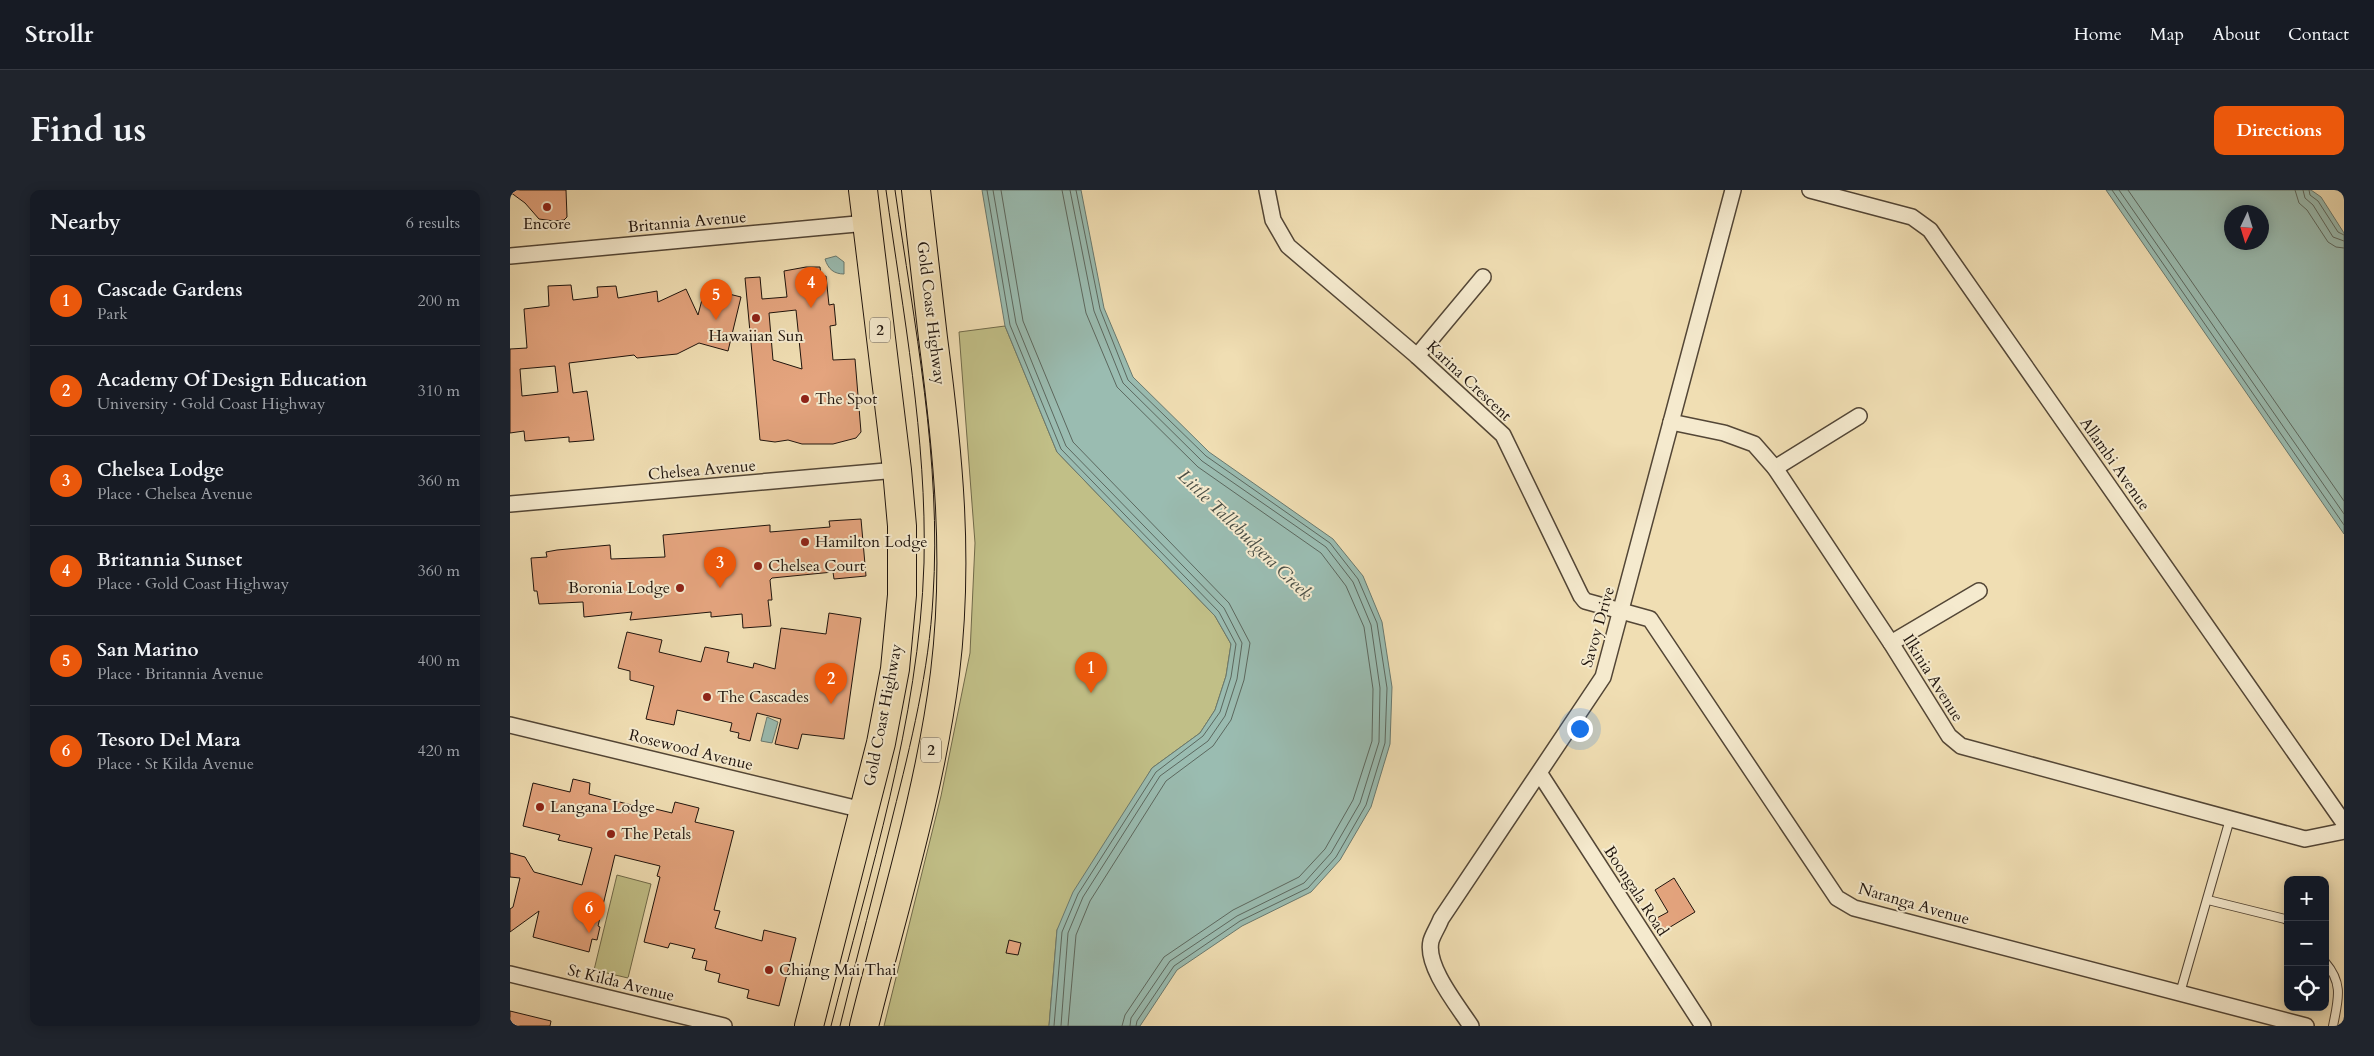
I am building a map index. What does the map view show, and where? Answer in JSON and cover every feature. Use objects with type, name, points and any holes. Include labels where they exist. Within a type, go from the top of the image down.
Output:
[{"type":"highway","name":"Gold Coast Highway","points":[[809,1026],[886,718],[899,629],[902,558],[897,470],[863,190]]},
{"type":"highway","name":"Gold Coast Highway","points":[[864,1026],[916,824],[937,723],[945,672],[953,541],[949,467],[916,190]]},
{"type":"street","name":"Karina Crescent","points":[[1267,190],[1273,220],[1288,246],[1417,356],[1503,435],[1581,596],[1585,601],[1622,611]]},
{"type":"street","name":"Savoy Drive","points":[[1471,1026],[1437,974],[1431,959],[1431,943],[1441,920],[1603,677],[1733,190]]},
{"type":"street","name":"Allambi Avenue","points":[[1810,190],[1912,217],[1930,230],[2344,823]]},
{"type":"street","name":"Britannia Avenue","points":[[510,256],[867,223]]},
{"type":"street","points":[[1417,356],[1482,277]]},
{"type":"street","points":[[1775,468],[1859,416]]},
{"type":"street","name":"Ilkinia Avenue","points":[[1671,422],[1724,433],[1754,444],[1775,468],[1949,736],[1961,746],[2304,839],[2344,831]]},
{"type":"street","name":"Chelsea Avenue","points":[[510,504],[897,470]]},
{"type":"street","points":[[1891,644],[1979,591]]},
{"type":"street","name":"Naranga Avenue","points":[[1622,611],[1650,619],[1837,898],[1854,908],[2306,1026]]},
{"type":"street","name":"Rosewood Avenue","points":[[510,725],[863,810]]},
{"type":"street","name":"Boongala Road","points":[[1540,774],[1703,1026]]},
{"type":"street","name":"St Kilda Avenue","points":[[510,974],[724,1026]]},
{"type":"lane","points":[[2180,993],[2230,820]]},
{"type":"lane","points":[[2208,900],[2284,919]]},
{"type":"lane","points":[[2329,966],[2333,971],[2340,991],[2333,1026]]},
{"type":"shaded area","points":[[1005,326],[1057,452],[1215,616],[1231,644],[1226,676],[1215,710],[1200,733],[1152,768],[1057,930],[1049,1026],[884,1026],[941,796],[970,653],[975,543],[959,332]]},
{"type":"shaded area","points":[[617,875],[651,884],[628,978],[594,970]]},
{"type":"water","name":"Little Tallebudgera Creek","points":[[982,190],[1081,190],[1104,308],[1133,377],[1209,452],[1333,539],[1363,576],[1382,622],[1392,687],[1390,744],[1371,807],[1340,860],[1311,892],[1242,926],[1177,970],[1140,1026],[1049,1026],[1057,930],[1073,892],[1152,768],[1200,733],[1215,710],[1226,676],[1231,644],[1215,616],[1057,452],[1005,326]]},
{"type":"water","points":[[2106,190],[2311,190],[2321,197],[2344,233],[2344,534]]},
{"type":"water","points":[[836,256],[844,262],[844,274],[834,272],[826,263],[825,259]]},
{"type":"water","points":[[767,717],[778,722],[772,743],[761,741]]},
{"type":"building","name":"Encore","points":[[510,190],[566,190],[567,217],[564,220],[554,221],[539,219]]},
{"type":"building","points":[[806,267],[820,267],[821,277],[826,276],[829,305],[834,304],[836,325],[830,326],[833,360],[855,359],[861,432],[856,438],[833,444],[802,444],[788,440],[775,442],[760,440],[745,278],[760,277],[762,299],[787,297],[784,271]],"holes":[[[796,310],[802,369],[773,360],[769,313]]]},
{"type":"building","points":[[571,285],[573,300],[598,297],[597,287],[616,286],[618,298],[657,291],[658,302],[686,289],[698,315],[705,288],[741,297],[728,351],[699,343],[677,354],[637,358],[634,355],[569,363],[573,393],[587,391],[594,440],[569,442],[569,437],[525,441],[524,431],[510,433],[510,349],[527,348],[524,309],[549,306],[548,286]],"holes":[[[555,366],[558,392],[522,396],[520,369]]]},
{"type":"building","points":[[861,519],[866,576],[834,579],[833,572],[772,578],[770,580],[772,600],[768,600],[771,626],[743,628],[742,614],[711,617],[711,612],[630,620],[632,612],[584,617],[583,602],[539,604],[537,591],[534,591],[531,558],[547,557],[546,552],[610,545],[611,559],[665,557],[663,535],[770,525],[770,532],[830,527],[829,521]]},
{"type":"building","points":[[829,613],[861,618],[844,739],[802,734],[798,749],[775,744],[781,719],[757,713],[750,741],[738,738],[739,733],[730,731],[732,723],[677,710],[674,725],[646,719],[654,686],[630,680],[630,671],[618,668],[627,632],[662,640],[659,652],[701,662],[705,647],[729,652],[727,662],[753,668],[754,663],[775,669],[781,628],[826,634]]},
{"type":"building","points":[[573,779],[590,783],[589,794],[639,807],[639,805],[672,813],[675,802],[699,808],[695,822],[734,831],[714,910],[720,911],[715,928],[762,941],[764,930],[796,938],[779,1006],[747,998],[749,990],[718,982],[720,974],[705,970],[707,961],[692,958],[695,949],[670,943],[668,948],[644,942],[660,877],[657,876],[660,866],[615,855],[598,926],[600,927],[597,940],[592,939],[589,952],[533,937],[539,911],[510,932],[510,909],[513,907],[520,878],[510,877],[510,853],[525,857],[534,872],[582,885],[592,848],[558,840],[560,835],[523,826],[533,783],[570,792]]},
{"type":"building","points":[[1674,878],[1695,912],[1662,932],[1655,919],[1668,912],[1655,890]]},
{"type":"building","points":[[1009,940],[1021,943],[1018,955],[1006,953]]},
{"type":"building","points":[[510,1011],[551,1021],[550,1026],[510,1026]]},
{"type":"tram line","points":[[831,1026],[876,854],[902,739],[913,681],[924,563],[924,516],[918,422],[886,190]]},
{"type":"tram line","points":[[840,1026],[913,734],[928,652],[933,597],[935,546],[930,444],[918,342],[895,190]]},
{"type":"place","name":"Encore","points":[[547,207]]},
{"type":"place","name":"Britannia Sunset","points":[[811,308]]},
{"type":"place","name":"Hawaiian Sun","points":[[756,318]]},
{"type":"place","name":"San Marino","points":[[716,320]]},
{"type":"place","name":"The Spot","points":[[805,399]]},
{"type":"place","name":"Hamilton Lodge","points":[[805,542]]},
{"type":"place","name":"Chelsea Court","points":[[758,566]]},
{"type":"place","name":"Boronia Lodge","points":[[680,588]]},
{"type":"place","name":"Chelsea Lodge","points":[[720,588]]},
{"type":"place","name":"Cascade Gardens","points":[[1091,693]]},
{"type":"place","name":"The Cascades","points":[[707,697]]},
{"type":"place","name":"Academy Of Design Education","points":[[831,704]]},
{"type":"place","name":"Langana Lodge","points":[[540,807]]},
{"type":"place","name":"The Petals","points":[[611,834]]},
{"type":"place","name":"Tesoro Del Mara","points":[[589,933]]},
{"type":"place","name":"Chiang Mai Thai","points":[[769,970]]}]
